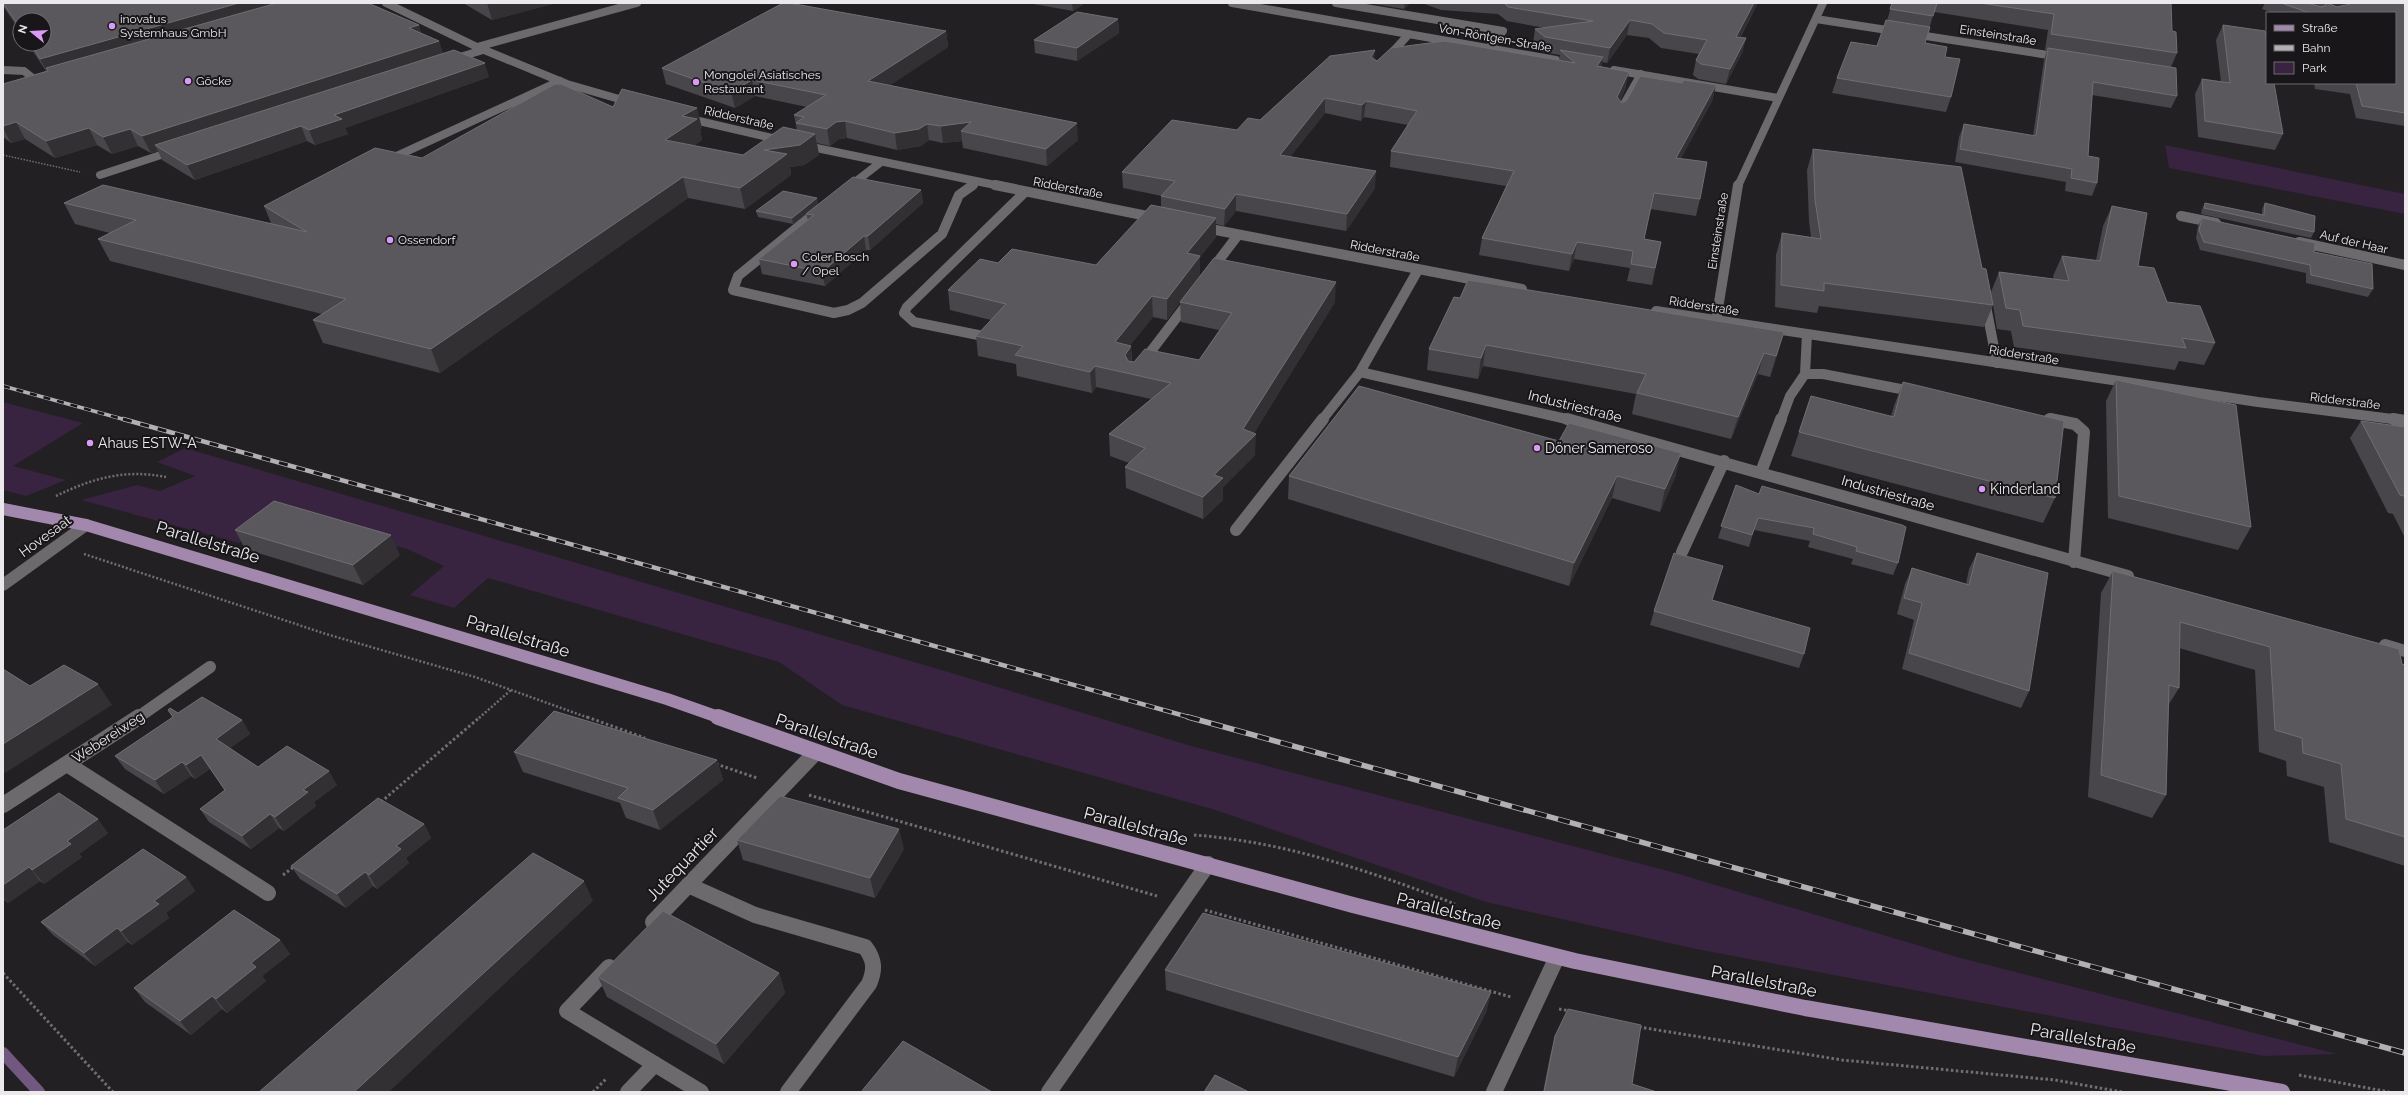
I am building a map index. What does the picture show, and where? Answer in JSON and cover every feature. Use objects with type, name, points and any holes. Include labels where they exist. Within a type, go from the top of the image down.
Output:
[{"type":"main road","name":"Parallelstraße","points":[[3,509],[86,525],[667,699],[899,781],[1208,864],[1353,905],[1557,957],[1805,1008],[2282,1092]]},
{"type":"street","points":[[386,3],[480,49],[560,81],[641,105]]},
{"type":"street","points":[[445,62],[480,49],[637,3]]},
{"type":"street","name":"Von-Röntgen-Straße","points":[[1232,3],[1563,61]]},
{"type":"street","points":[[1336,3],[1503,31],[1489,48]]},
{"type":"street","name":"Einsteinstraße","points":[[1716,320],[1738,183],[1823,3]]},
{"type":"street","name":"Einsteinstraße","points":[[1816,19],[2067,58]]},
{"type":"street","points":[[1380,66],[1409,34]]},
{"type":"street","points":[[1602,68],[1778,98]]},
{"type":"street","points":[[3,70],[24,72],[39,83],[54,79]]},
{"type":"street","points":[[1619,113],[1641,74]]},
{"type":"street","points":[[382,163],[560,81]]},
{"type":"street","name":"Ridderstraße","points":[[678,116],[881,162],[1164,220]]},
{"type":"street","points":[[100,175],[183,148]]},
{"type":"street","points":[[838,195],[881,162]]},
{"type":"street","points":[[826,204],[738,276],[732,290],[834,313],[848,310],[862,303],[942,234],[959,195],[976,182]]},
{"type":"street","points":[[983,336],[914,322],[904,314],[907,307],[1025,192]]},
{"type":"street","points":[[2181,216],[2228,226]]},
{"type":"street","name":"Ridderstraße","points":[[1187,224],[1532,291]]},
{"type":"street","points":[[1206,278],[1238,235]]},
{"type":"street","name":"Auf der Haar","points":[[2289,240],[2405,265]]},
{"type":"street","points":[[1236,530],[1360,372],[1418,270]]},
{"type":"street","points":[[1983,289],[1997,363]]},
{"type":"street","points":[[1136,371],[1197,290]]},
{"type":"street","name":"Ridderstraße","points":[[1647,310],[2258,402],[2405,422]]},
{"type":"street","points":[[1761,472],[1790,396],[1805,374],[1807,334]]},
{"type":"street","name":"Industriestraße","points":[[1360,372],[1570,420],[1724,461],[2074,562],[2143,580]]},
{"type":"street","points":[[1805,374],[1823,374],[1930,394]]},
{"type":"street","points":[[2036,416],[2075,424],[2084,432],[2074,562]]},
{"type":"street","points":[[1682,552],[1724,461]]},
{"type":"street","name":"Hovesaat","points":[[3,585],[86,525]]},
{"type":"street","points":[[2374,642],[2405,650]]},
{"type":"street","name":"Webereiweg","points":[[3,805],[167,699],[210,667]]},
{"type":"street","name":"Jutequartier","points":[[644,931],[816,752]]},
{"type":"street","points":[[67,764],[266,892]]},
{"type":"street","points":[[1049,1092],[1208,864]]},
{"type":"street","points":[[688,885],[755,915],[864,947],[873,957],[875,970],[869,984],[788,1092]]},
{"type":"street","points":[[622,954],[567,1011],[701,1092]]},
{"type":"street","points":[[1494,1092],[1557,957]]},
{"type":"street","points":[[628,1092],[655,1064]]},
{"type":"path","points":[[3,155],[64,170],[100,175]]},
{"type":"path","points":[[24,513],[72,488],[104,477],[129,472],[145,472],[166,477]]},
{"type":"path","points":[[376,806],[402,787],[511,690]]},
{"type":"path","points":[[1192,835],[1253,840],[1396,879],[1459,905]]},
{"type":"path","points":[[266,892],[301,862]]},
{"type":"path","points":[[3,974],[113,1092]]},
{"type":"path","points":[[2291,1074],[2389,1092]]},
{"type":"path","points":[[2365,1087],[2367,1092]]},
{"type":"green space","points":[[2165,145],[2405,194],[2405,214],[2169,168]]},
{"type":"green space","points":[[3,402],[83,423],[13,466],[66,480],[26,496],[3,490]]},
{"type":"green space","points":[[185,448],[955,674],[1191,746],[1672,872],[1957,957],[2337,1054],[2264,1056],[1696,949],[1486,902],[1212,809],[842,705],[779,662],[488,578],[454,608],[410,595],[444,566],[407,549],[278,515],[239,543],[81,500],[137,485],[160,491],[195,476],[157,462]]},
{"type":"building","name":"inovatus Systemhaus GmbH","points":[[3,3],[239,3],[40,59],[36,52],[52,52],[52,12],[12,12],[12,16]]},
{"type":"building","name":"Göcke","points":[[277,3],[368,3],[419,25],[409,28],[439,41],[142,136],[130,129],[103,137],[89,128],[46,141],[16,122],[3,126],[3,84],[48,71],[46,68]]},
{"type":"building","points":[[783,3],[946,31],[868,81],[1077,123],[1046,149],[961,131],[971,122],[941,126],[927,124],[919,129],[895,133],[845,121],[836,122],[827,129],[796,123],[804,117],[794,115],[826,95],[752,80],[731,92],[662,68]]},
{"type":"building","points":[[1504,3],[1754,3],[1736,37],[1746,38],[1730,69],[1701,64],[1696,60],[1707,40],[1664,33],[1652,24],[1630,20],[1610,48],[1545,37],[1535,29],[1593,21],[1508,7]]},
{"type":"building","points":[[1892,3],[1937,3],[1933,16],[1890,9]]},
{"type":"building","points":[[1980,3],[2171,3],[2172,31],[2176,32],[2177,53],[2051,34],[2054,14]]},
{"type":"building","points":[[2281,3],[2308,3],[2320,7],[2325,6],[2326,3],[2331,3],[2330,4],[2337,7],[2354,3],[2405,3],[2405,113],[2362,106],[2356,84],[2396,84],[2396,12],[2307,12]]},
{"type":"building","points":[[1077,12],[1118,19],[1077,48],[1034,40]]},
{"type":"building","points":[[1886,20],[1930,27],[1925,43],[1947,47],[1945,57],[1960,59],[1951,97],[1837,78],[1851,42],[1877,46]]},
{"type":"building","points":[[2223,25],[2265,31],[2266,84],[2274,84],[2283,134],[2205,121],[2202,79],[2230,83]]},
{"type":"building","points":[[1445,41],[1575,63],[1560,50],[1603,57],[1597,66],[1629,72],[1617,97],[1622,103],[1627,100],[1640,76],[1682,83],[1684,80],[1716,85],[1676,158],[1707,162],[1700,199],[1654,193],[1644,239],[1661,242],[1655,268],[1631,264],[1633,251],[1577,242],[1572,254],[1482,238],[1514,171],[1391,151],[1417,111],[1366,101],[1362,105],[1325,98],[1280,155],[1376,171],[1347,214],[1236,194],[1225,209],[1161,196],[1175,181],[1122,172],[1172,120],[1237,130],[1248,118],[1260,120],[1330,56],[1375,50],[1371,57],[1377,61],[1391,48]]},
{"type":"building","points":[[2048,48],[2176,68],[2177,96],[2093,82],[2088,156],[2099,158],[2097,183],[2071,178],[2072,169],[1960,149],[1964,124],[2036,136]]},
{"type":"building","points":[[454,50],[485,63],[334,115],[342,119],[309,130],[301,126],[187,165],[155,145]]},
{"type":"building","name":"Ossendorf","points":[[555,84],[561,84],[613,107],[622,89],[697,108],[682,116],[697,119],[665,140],[743,155],[783,127],[815,134],[800,145],[764,150],[787,154],[740,188],[683,177],[431,349],[313,320],[346,299],[98,239],[136,220],[64,203],[103,185],[307,232],[264,206],[375,148],[422,158]]},
{"type":"building","points":[[1813,149],[1961,167],[1982,268],[1986,269],[1993,305],[1824,283],[1824,291],[1781,285],[1782,233],[1821,239],[1815,200]]},
{"type":"building","points":[[853,177],[921,190],[868,236],[864,236],[822,272],[759,259],[814,215],[806,214]]},
{"type":"building","points":[[783,191],[817,198],[792,218],[756,211]]},
{"type":"building","points":[[2205,203],[2264,215],[2265,203],[2315,216],[2314,232],[2204,208]]},
{"type":"building","points":[[1151,205],[1216,218],[1187,253],[1200,256],[1167,299],[1152,296],[1115,342],[1131,346],[1125,355],[1128,361],[1134,362],[1145,349],[1199,360],[1232,313],[1180,302],[1214,258],[1336,282],[1243,429],[1256,434],[1214,475],[1223,478],[1203,497],[1125,467],[1145,448],[1109,434],[1171,383],[1095,366],[1090,372],[1015,355],[1023,346],[976,336],[1006,304],[948,290],[980,259],[998,263],[1012,249],[1096,265]]},
{"type":"building","points":[[2112,206],[2147,213],[2138,266],[2154,268],[2167,302],[2200,306],[2215,343],[2182,338],[2186,348],[2023,326],[2020,310],[2006,308],[1999,272],[2069,281],[2062,256],[2100,261]]},
{"type":"building","points":[[2202,218],[2315,243],[2314,252],[2372,264],[2373,289],[2311,275],[2310,265],[2204,242],[2199,230]]},
{"type":"building","points":[[1468,280],[1784,332],[1776,356],[1764,353],[1738,417],[1637,393],[1646,374],[1486,345],[1481,358],[1429,349],[1454,297],[1460,298]]},
{"type":"building","points":[[2116,380],[2236,405],[2251,527],[2119,496]]},
{"type":"building","points":[[1903,382],[2064,421],[2055,498],[1799,432],[1811,396],[1894,417]]},
{"type":"building","points":[[1359,386],[1559,441],[1569,423],[1681,453],[1665,489],[1617,476],[1574,563],[1289,476]]},
{"type":"building","points":[[2361,421],[2405,427],[2405,497],[2400,495]]},
{"type":"building","points":[[1736,485],[1759,494],[1762,486],[1902,525],[1906,527],[1898,563],[1856,551],[1857,547],[1813,534],[1814,528],[1758,518],[1752,535],[1721,526]]},
{"type":"building","points":[[274,501],[391,535],[353,565],[235,530]]},
{"type":"building","points":[[1674,553],[1723,566],[1712,600],[1810,628],[1804,654],[1654,611]]},
{"type":"building","points":[[1977,553],[2048,573],[2029,691],[1909,653],[1922,603],[1904,598],[1912,568],[1969,585]]},
{"type":"building","points":[[2113,571],[2399,649],[2402,664],[2405,665],[2405,837],[2346,819],[2341,764],[2303,753],[2302,738],[2275,730],[2270,647],[2180,622],[2179,688],[2169,685],[2166,795],[2101,775]]},
{"type":"building","points":[[64,665],[98,684],[3,744],[3,669],[30,686]]},
{"type":"building","points":[[202,697],[242,720],[216,739],[258,767],[287,746],[329,771],[303,790],[308,792],[275,817],[270,814],[242,836],[200,809],[225,790],[201,755],[186,765],[182,762],[155,780],[115,756],[173,717],[168,710],[170,708],[178,713]]},
{"type":"building","points":[[554,711],[717,760],[653,810],[618,798],[628,788],[514,752]]},
{"type":"building","points":[[59,793],[98,819],[67,841],[71,844],[32,870],[29,867],[3,885],[3,830]]},
{"type":"building","points":[[780,796],[899,829],[870,878],[737,840]]},
{"type":"building","points":[[378,798],[424,824],[396,846],[401,849],[369,875],[365,872],[337,894],[291,866]]},
{"type":"building","points":[[143,849],[186,877],[154,901],[159,904],[121,931],[117,928],[84,953],[41,922]]},
{"type":"building","points":[[533,853],[584,881],[354,1092],[259,1092]]},
{"type":"building","points":[[234,910],[280,940],[251,963],[256,967],[216,999],[212,996],[180,1021],[134,988]]},
{"type":"building","points":[[663,911],[779,973],[716,1044],[598,977]]},
{"type":"building","points":[[1203,913],[1491,992],[1458,1057],[1165,970]]},
{"type":"building","points":[[1568,1009],[1641,1025],[1632,1084],[1657,1092],[1544,1092],[1555,1036]]},
{"type":"building","points":[[903,1041],[992,1092],[861,1092]]},
{"type":"building","points":[[1215,1075],[1249,1092],[1204,1092]]},
{"type":"waterway","points":[[3,1053],[39,1092]]},
{"type":"railway","points":[[3,386],[126,420]]},
{"type":"railway","points":[[123,419],[1192,718]]},
{"type":"railway","points":[[1188,717],[2405,1053]]},
{"type":"place","name":"inovatus Systemhaus GmbH","points":[[112,26]]},
{"type":"place","name":"Göcke","points":[[188,81]]},
{"type":"place","name":"Mongolei Asiatisches Restaurant","points":[[696,82]]},
{"type":"place","name":"Ossendorf","points":[[390,240]]},
{"type":"place","name":"Coler Bosch / Opel","points":[[794,264]]},
{"type":"place","name":"Ahaus ESTW-A","points":[[90,443]]},
{"type":"place","name":"Döner Sameroso","points":[[1537,448]]},
{"type":"place","name":"Kinderland","points":[[1982,489]]}]
